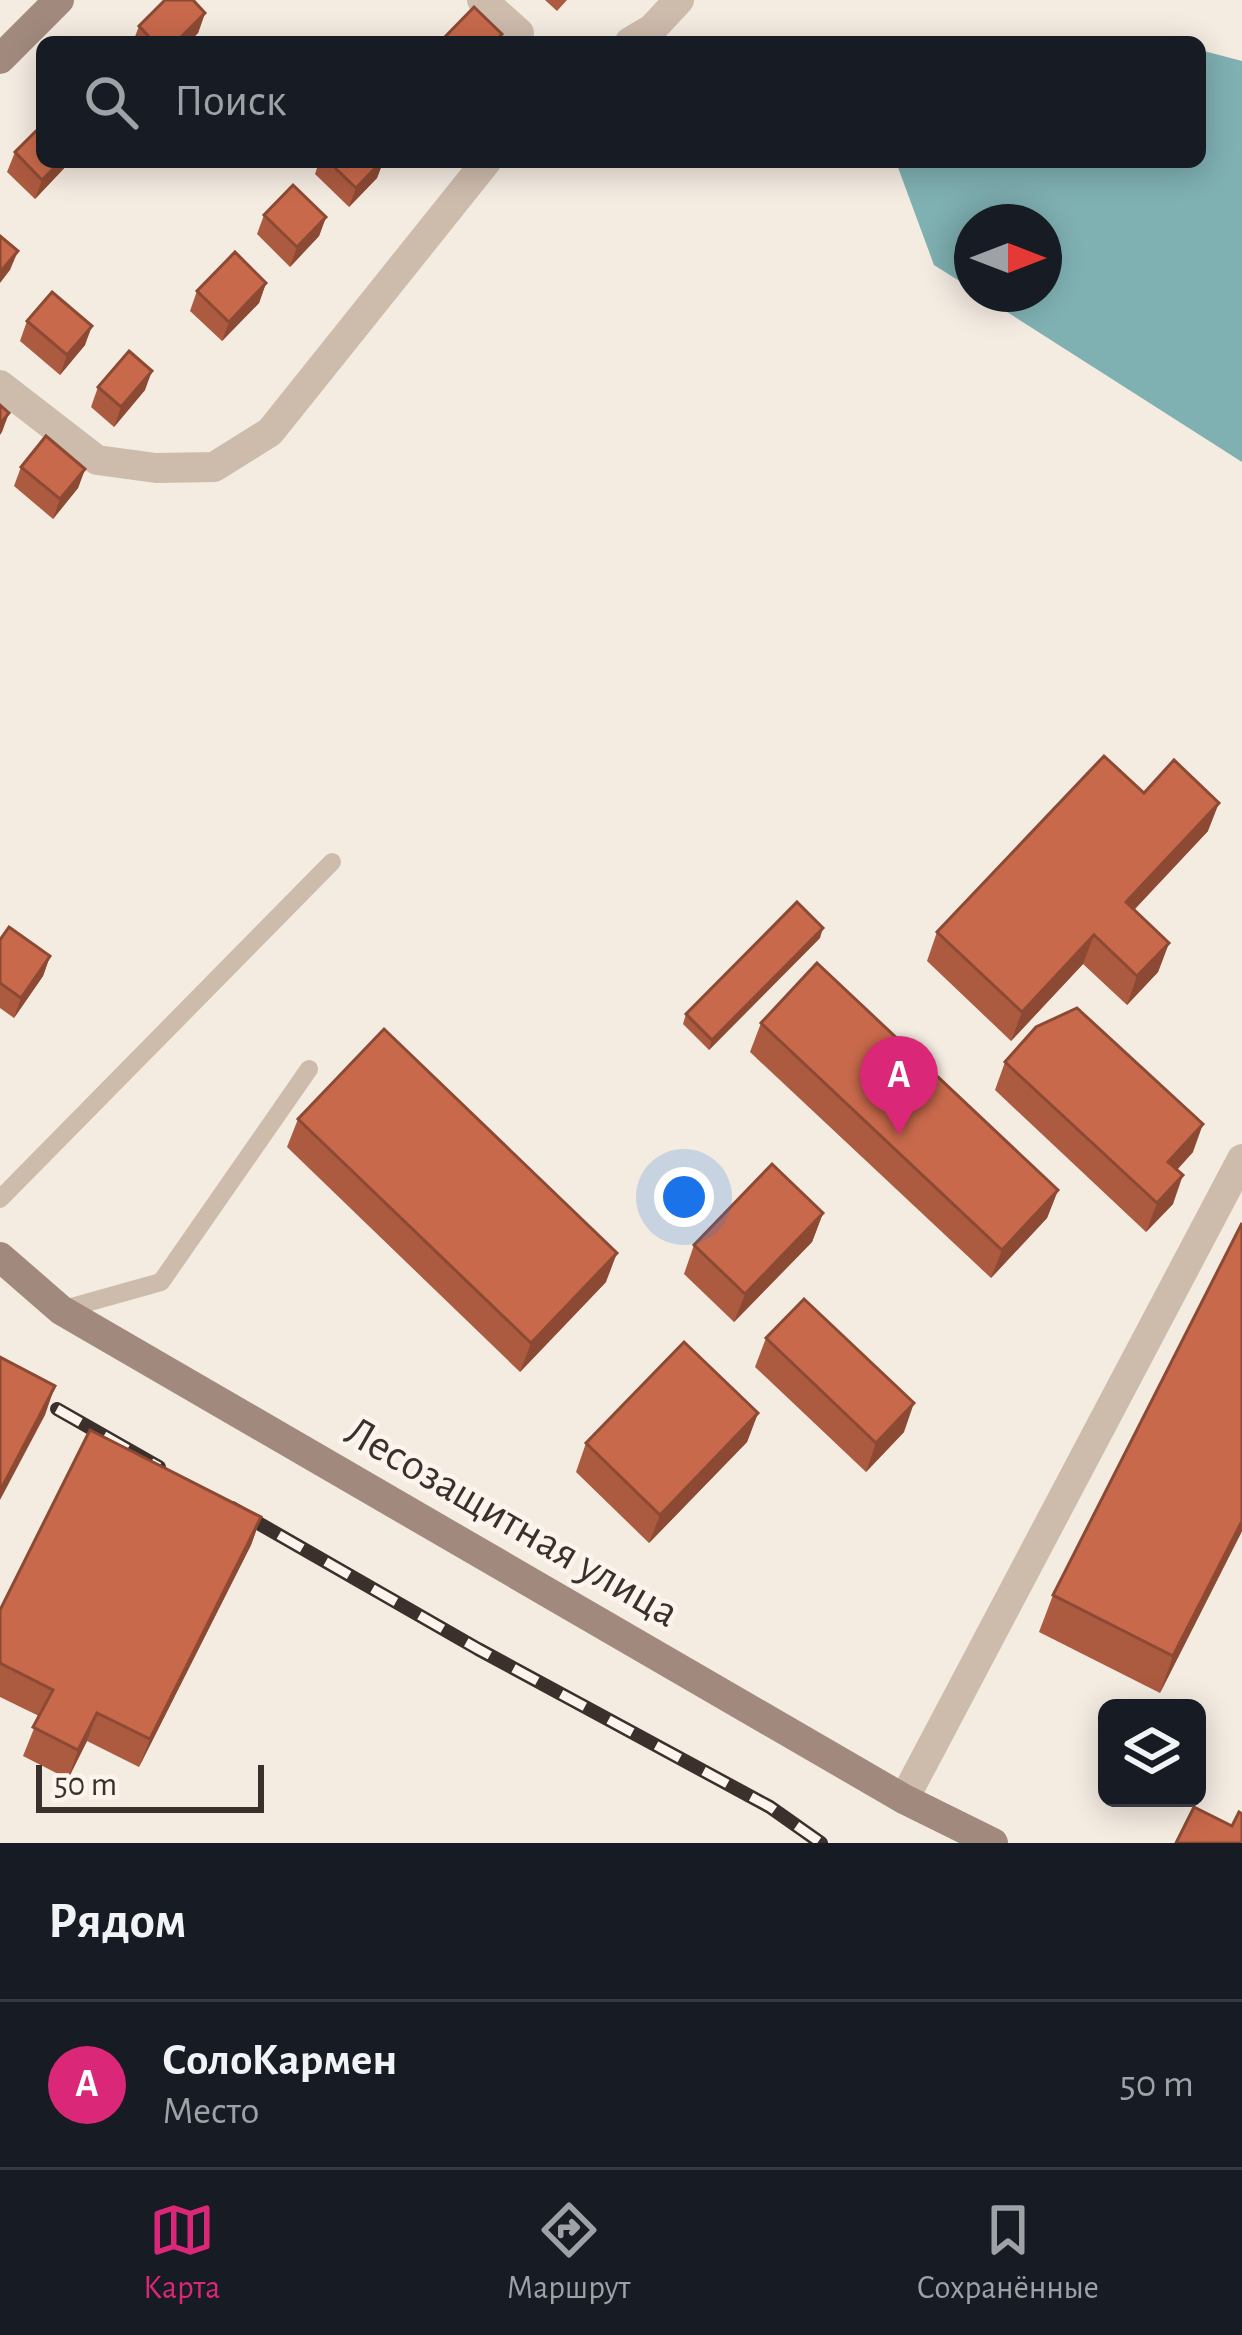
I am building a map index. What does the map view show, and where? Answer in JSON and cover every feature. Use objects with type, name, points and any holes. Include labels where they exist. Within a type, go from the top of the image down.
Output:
[{"type":"street","points":[[0,59],[59,0]]},
{"type":"street","points":[[482,0],[520,36]]},
{"type":"street","points":[[640,36],[679,0]]},
{"type":"street","points":[[0,385],[97,460],[156,468],[214,466],[270,432],[481,168]]},
{"type":"street","points":[[904,1799],[1242,1159]]},
{"type":"street","name":"Лесозащитная улица","points":[[0,1257],[62,1310],[904,1799],[992,1843]]},
{"type":"lane","points":[[0,1199],[332,862]]},
{"type":"lane","points":[[62,1310],[161,1282],[309,1069]]},
{"type":"water","points":[[1206,52],[1242,61],[1242,462],[1007,312],[1062,312],[1062,204],[954,204],[954,278],[934,265],[898,168],[1206,168]]},
{"type":"building","points":[[165,0],[193,0],[205,13],[182,36],[148,36],[139,26]]},
{"type":"building","points":[[474,7],[502,34],[500,36],[446,36]]},
{"type":"building","points":[[36,131],[36,168],[54,168],[42,180],[15,152]]},
{"type":"building","points":[[335,168],[375,168],[356,188]]},
{"type":"building","points":[[293,185],[326,217],[297,247],[264,215]]},
{"type":"building","points":[[0,236],[18,251],[0,272]]},
{"type":"building","points":[[235,252],[266,283],[229,322],[197,291]]},
{"type":"building","points":[[52,292],[92,326],[67,355],[27,321]]},
{"type":"building","points":[[129,351],[152,371],[121,407],[98,387]]},
{"type":"building","points":[[46,436],[85,469],[60,499],[21,467]]},
{"type":"building","points":[[1104,756],[1144,793],[1174,760],[1219,803],[1126,902],[1169,943],[1137,976],[1094,935],[1022,1012],[937,932]]},
{"type":"building","points":[[797,902],[823,928],[712,1040],[686,1014]]},
{"type":"building","points":[[9,927],[50,956],[21,998],[0,983],[0,940]]},
{"type":"building","points":[[817,963],[1058,1190],[1002,1250],[761,1023]]},
{"type":"building","points":[[1077,1008],[1203,1124],[1168,1162],[1183,1175],[1157,1203],[1005,1062],[1036,1027]]},
{"type":"building","points":[[384,1029],[617,1253],[531,1343],[298,1119]]},
{"type":"building","points":[[772,1164],[823,1213],[745,1294],[694,1245]]},
{"type":"building","points":[[1242,1223],[1242,1521],[1173,1656],[1053,1595]]},
{"type":"building","points":[[804,1299],[914,1403],[876,1443],[766,1338]]},
{"type":"building","points":[[684,1342],[758,1413],[660,1515],[586,1443]]},
{"type":"building","points":[[0,1357],[55,1386],[0,1491]]},
{"type":"building","points":[[90,1430],[261,1517],[150,1739],[97,1713],[78,1750],[33,1727],[53,1690],[0,1663],[0,1610]]},
{"type":"building","points":[[1194,1807],[1232,1826],[1242,1814],[1242,1843],[1176,1843]]},
{"type":"railway","points":[[57,1409],[159,1467]]},
{"type":"railway","points":[[232,1508],[478,1649],[770,1807],[821,1843]]},
{"type":"place","name":"СолоКармен","points":[[899,1135]]}]
